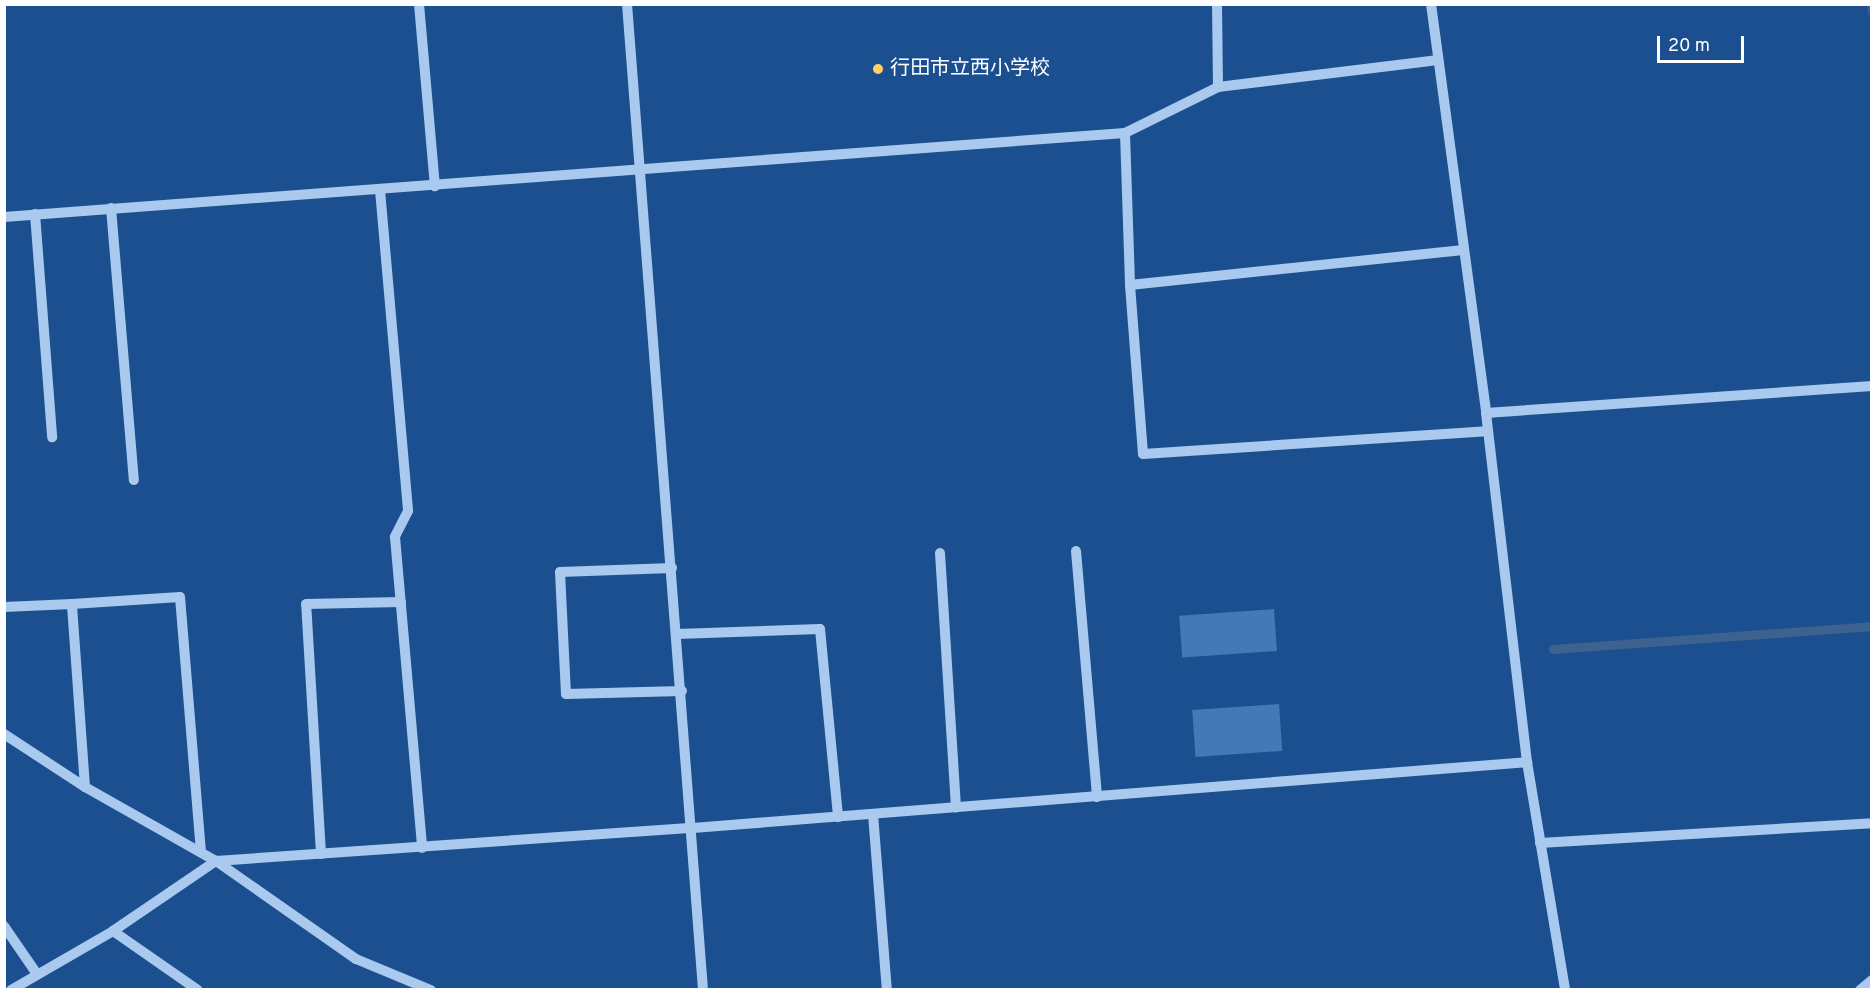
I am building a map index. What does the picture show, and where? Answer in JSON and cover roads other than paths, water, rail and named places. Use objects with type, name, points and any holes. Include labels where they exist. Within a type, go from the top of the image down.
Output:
[{"type":"street","points":[[419,4],[435,186]]},
{"type":"street","points":[[627,4],[693,828],[703,990]]},
{"type":"street","points":[[1217,4],[1218,87]]},
{"type":"street","points":[[1431,4],[1486,413],[1486,431],[1527,762],[1565,990]]},
{"type":"street","points":[[4,217],[1125,133],[1218,87],[1438,60]]},
{"type":"street","points":[[1125,133],[1130,285],[1143,454],[1486,431]]},
{"type":"street","points":[[380,190],[408,511],[395,537],[422,848]]},
{"type":"street","points":[[111,208],[134,480]]},
{"type":"street","points":[[35,214],[52,437]]},
{"type":"street","points":[[1130,285],[1463,250]]},
{"type":"street","points":[[1486,413],[1872,386]]},
{"type":"street","points":[[1076,551],[1097,797]]},
{"type":"street","points":[[940,553],[956,807]]},
{"type":"street","points":[[672,568],[560,572],[566,694],[682,691]]},
{"type":"street","points":[[4,607],[180,597],[201,852]]},
{"type":"street","points":[[321,854],[306,604],[401,602]]},
{"type":"street","points":[[72,604],[85,787]]},
{"type":"street","points":[[677,634],[820,629],[838,817]]},
{"type":"street","points":[[4,735],[85,787],[216,861],[357,959],[431,990]]},
{"type":"street","points":[[11,990],[113,931],[216,861],[693,828],[1527,762]]},
{"type":"street","points":[[873,814],[887,990]]},
{"type":"street","points":[[1540,843],[1872,823]]},
{"type":"street","points":[[4,926],[37,975]]},
{"type":"street","points":[[113,931],[198,990]]},
{"type":"street","points":[[1860,990],[1872,980]]},
{"type":"waterway","points":[[1871,4],[1872,11]]},
{"type":"waterway","points":[[1553,649],[1872,626]]},
{"type":"place","name":"行田市立西小学校","points":[[878,69]]}]
